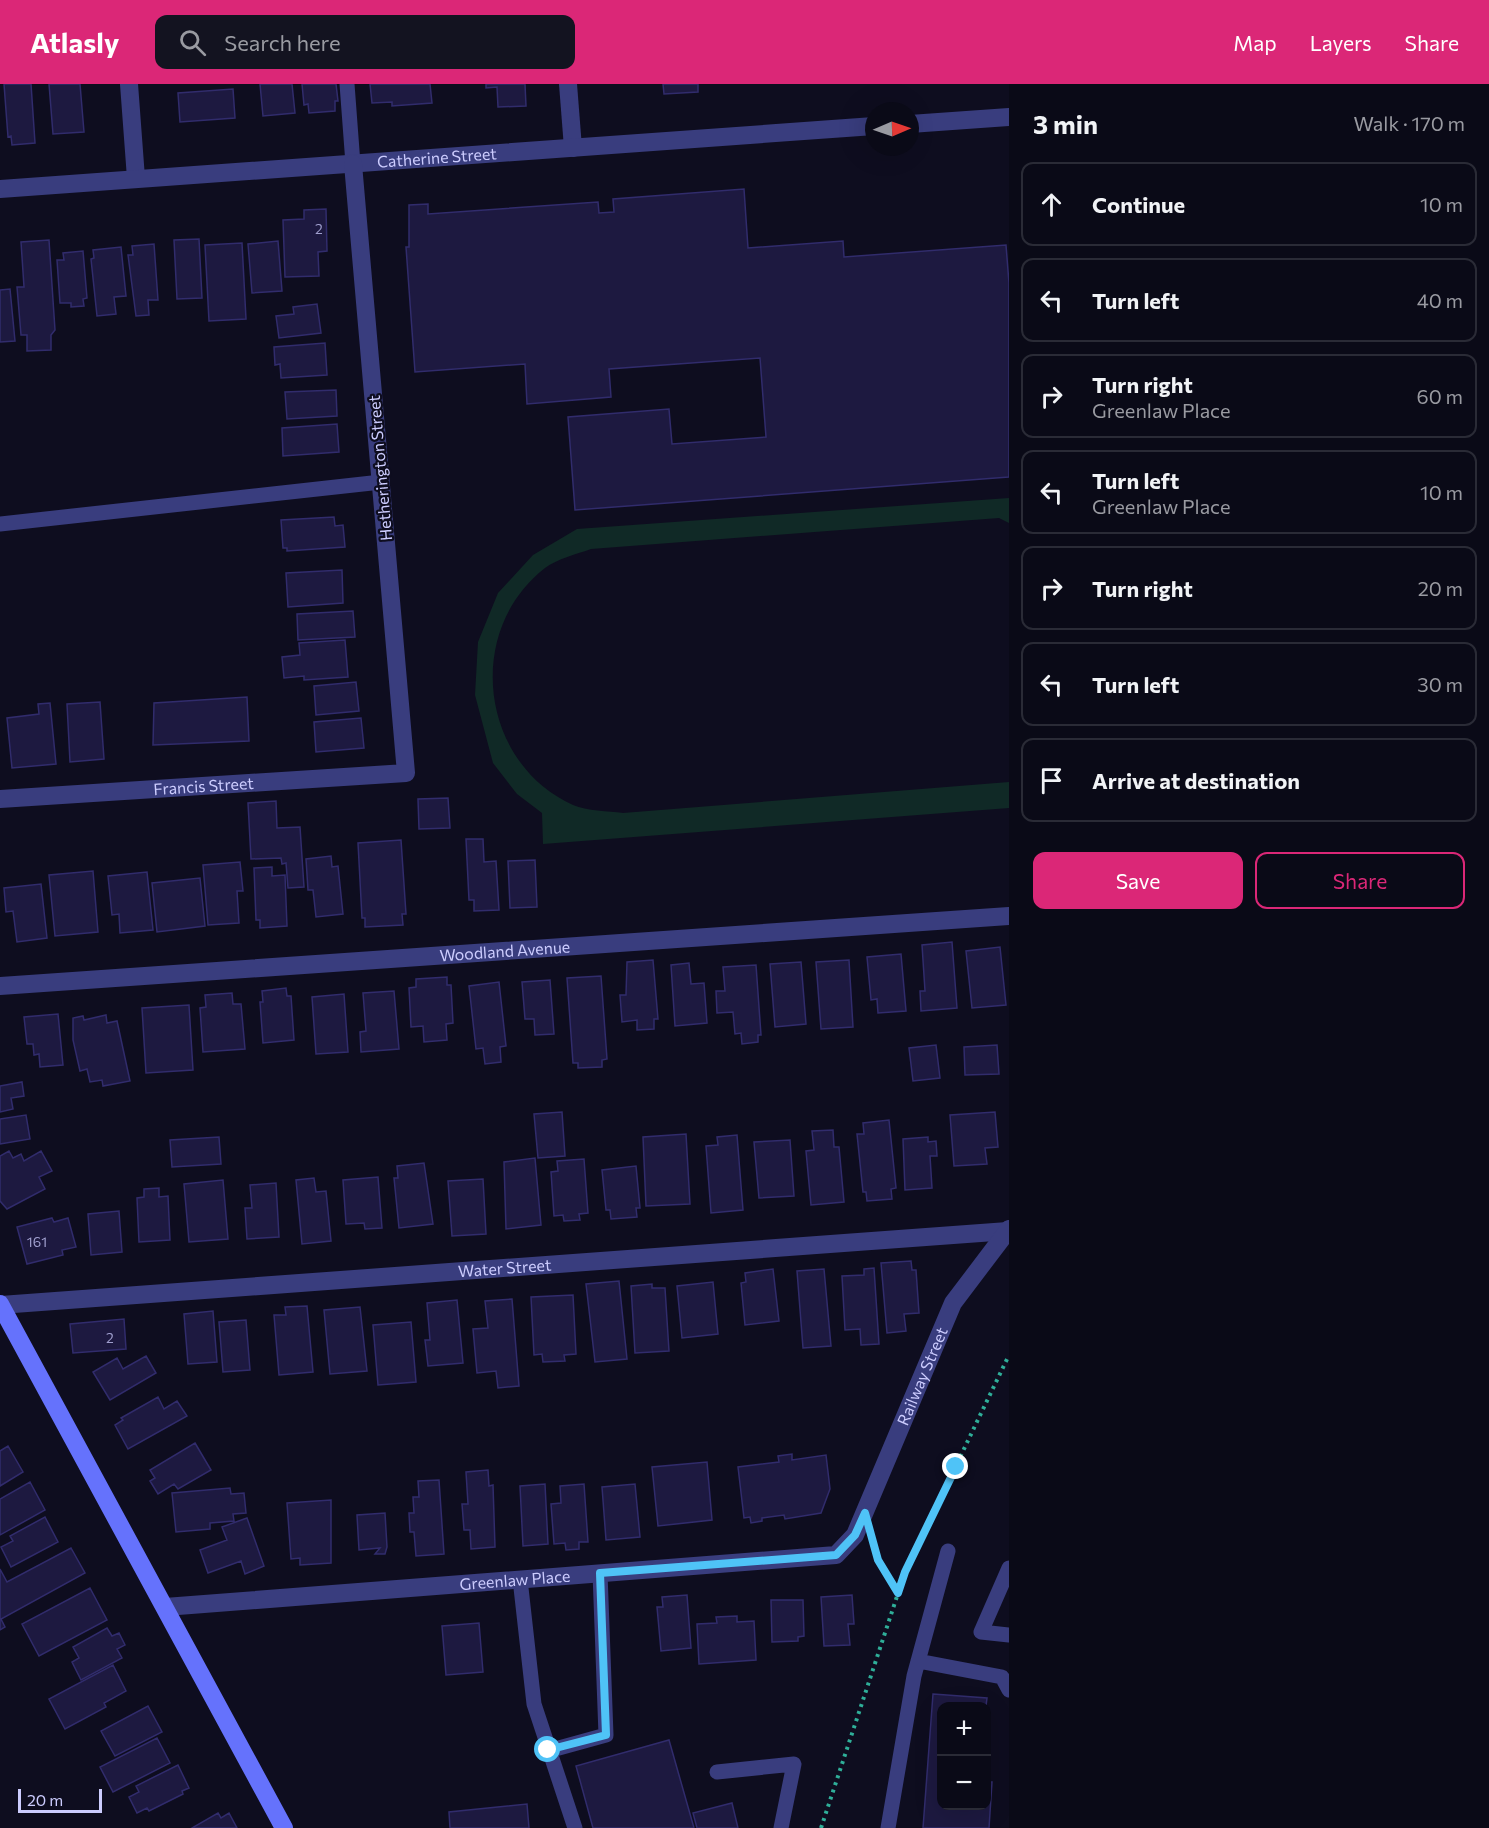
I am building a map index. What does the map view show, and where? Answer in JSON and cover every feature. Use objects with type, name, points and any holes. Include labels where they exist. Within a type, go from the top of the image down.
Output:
[{"type":"main road","points":[[0,1304],[284,1828]]},
{"type":"street","points":[[129,84],[136,178]]},
{"type":"street","points":[[568,84],[573,148]]},
{"type":"street","points":[[919,123],[1009,117]]},
{"type":"street","name":"Catherine Street","points":[[0,189],[865,127]]},
{"type":"street","name":"Hetherington Street","points":[[353,164],[406,773]]},
{"type":"street","name":"Francis Street","points":[[0,799],[406,773]]},
{"type":"street","name":"Woodland Avenue","points":[[0,986],[1009,916]]},
{"type":"street","name":"Water Street","points":[[0,1304],[1008,1230]]},
{"type":"street","name":"Railway Street","points":[[855,1535],[953,1303],[1008,1230]]},
{"type":"street","name":"Greenlaw Place","points":[[165,1607],[836,1555],[855,1535]]},
{"type":"lane","points":[[347,84],[353,164]]},
{"type":"lane","points":[[0,524],[381,482]]},
{"type":"lane","points":[[888,1828],[918,1661],[948,1551]]},
{"type":"lane","points":[[1009,1568],[981,1632],[1009,1635]]},
{"type":"lane","points":[[548,1750],[606,1735],[600,1573]]},
{"type":"lane","points":[[520,1580],[534,1704],[575,1828]]},
{"type":"lane","points":[[918,1661],[1002,1677],[1009,1690]]},
{"type":"lane","points":[[717,1772],[794,1764],[781,1828]]},
{"type":"path","points":[[821,1828],[905,1572],[1009,1355]]},
{"type":"path","points":[[865,1513],[878,1560],[898,1593]]},
{"type":"green space","points":[[1009,498],[1009,523],[999,518],[591,549],[567,557],[545,568],[519,595],[502,626],[494,660],[494,694],[502,728],[518,759],[542,785],[573,805],[591,810],[623,813],[1009,782],[1009,808],[543,844],[542,813],[517,794],[493,763],[475,695],[478,642],[498,593],[533,555],[577,529]]},
{"type":"building","points":[[4,84],[31,84],[35,143],[12,145],[11,136],[8,137]]},
{"type":"building","points":[[49,84],[80,84],[84,132],[53,134]]},
{"type":"building","points":[[260,84],[292,84],[295,113],[263,116]]},
{"type":"building","points":[[302,84],[336,84],[338,101],[335,101],[335,111],[309,113],[308,104],[304,105]]},
{"type":"building","points":[[370,84],[430,84],[432,103],[392,106],[392,102],[372,103]]},
{"type":"building","points":[[486,84],[525,84],[526,106],[498,107],[497,87],[486,88]]},
{"type":"building","points":[[663,84],[698,84],[698,92],[664,94]]},
{"type":"building","points":[[233,89],[235,118],[180,122],[178,93]]},
{"type":"building","points":[[744,189],[748,248],[843,241],[844,257],[1006,245],[1009,283],[1009,477],[575,510],[568,417],[669,409],[672,444],[766,437],[760,358],[609,369],[611,397],[527,404],[525,364],[415,372],[406,247],[409,247],[409,205],[428,204],[428,214],[598,202],[599,213],[614,212],[613,199]]},
{"type":"building","points":[[326,209],[327,251],[318,252],[319,276],[285,277],[283,220],[304,219],[304,210]]},
{"type":"building","points":[[199,239],[202,298],[177,299],[174,240]]},
{"type":"building","points":[[49,240],[55,330],[51,335],[51,350],[27,351],[27,335],[21,335],[17,287],[24,287],[21,242]]},
{"type":"building","points":[[278,241],[282,291],[252,293],[248,244]]},
{"type":"building","points":[[242,243],[246,319],[209,321],[205,245]]},
{"type":"building","points":[[154,244],[158,300],[148,300],[149,315],[136,316],[128,255],[133,255],[132,246]]},
{"type":"building","points":[[121,247],[126,296],[114,297],[116,314],[97,316],[91,259],[94,258],[93,250]]},
{"type":"building","points":[[83,251],[87,298],[83,299],[84,306],[71,307],[71,303],[60,303],[57,260],[64,260],[63,253]]},
{"type":"building","points":[[10,289],[15,341],[0,342],[0,290]]},
{"type":"building","points":[[317,304],[321,333],[279,338],[276,316],[294,314],[293,307]]},
{"type":"building","points":[[325,343],[327,375],[281,378],[280,364],[275,365],[274,347]]},
{"type":"building","points":[[336,390],[337,416],[287,419],[285,392]]},
{"type":"building","points":[[337,424],[339,452],[283,456],[282,428]]},
{"type":"building","points":[[334,517],[335,526],[343,525],[345,547],[287,551],[287,548],[283,548],[281,520]]},
{"type":"building","points":[[342,570],[343,603],[288,607],[286,573]]},
{"type":"building","points":[[353,611],[355,637],[298,640],[297,614]]},
{"type":"building","points":[[345,640],[348,677],[304,680],[304,676],[284,678],[282,657],[300,655],[299,643]]},
{"type":"building","points":[[356,682],[359,711],[316,715],[314,686]]},
{"type":"building","points":[[247,697],[249,741],[153,745],[154,703]]},
{"type":"building","points":[[100,702],[104,759],[70,762],[67,704]]},
{"type":"building","points":[[50,703],[56,764],[12,768],[7,718],[39,714],[38,704]]},
{"type":"building","points":[[361,718],[364,748],[316,752],[314,722]]},
{"type":"building","points":[[448,798],[450,828],[419,829],[418,799]]},
{"type":"building","points":[[276,801],[277,828],[300,827],[304,887],[288,888],[286,863],[282,864],[281,858],[251,859],[248,803]]},
{"type":"building","points":[[466,839],[483,839],[484,862],[496,861],[499,910],[474,911],[474,900],[469,900]]},
{"type":"building","points":[[401,840],[406,914],[402,914],[403,925],[365,927],[365,918],[362,918],[358,843]]},
{"type":"building","points":[[331,856],[332,867],[338,866],[343,914],[316,917],[313,890],[308,890],[306,859]]},
{"type":"building","points":[[535,860],[537,907],[510,908],[508,861]]},
{"type":"building","points":[[240,862],[243,891],[237,891],[239,923],[208,925],[203,865]]},
{"type":"building","points":[[272,867],[272,876],[285,875],[287,926],[260,928],[260,920],[256,920],[254,868]]},
{"type":"building","points":[[93,871],[98,932],[55,936],[49,875]]},
{"type":"building","points":[[147,872],[153,930],[120,933],[119,914],[112,915],[108,876]]},
{"type":"building","points":[[200,878],[205,926],[157,932],[152,883]]},
{"type":"building","points":[[41,884],[47,938],[17,942],[13,911],[6,912],[4,888]]},
{"type":"building","points":[[952,942],[957,1008],[921,1011],[920,991],[925,991],[922,945]]},
{"type":"building","points":[[1000,947],[1006,1005],[972,1008],[966,951]]},
{"type":"building","points":[[901,954],[906,1011],[878,1013],[877,999],[871,1000],[867,957]]},
{"type":"building","points":[[653,960],[658,1019],[654,1019],[654,1029],[637,1030],[637,1020],[622,1022],[620,995],[626,995],[627,962]]},
{"type":"building","points":[[849,960],[853,1027],[821,1029],[816,962]]},
{"type":"building","points":[[801,962],[806,1024],[775,1027],[770,964]]},
{"type":"building","points":[[689,963],[691,984],[704,983],[707,1023],[675,1026],[671,965]]},
{"type":"building","points":[[756,965],[761,1035],[758,1035],[758,1042],[742,1044],[741,1033],[735,1034],[733,1012],[717,1013],[716,991],[725,991],[723,967]]},
{"type":"building","points":[[601,976],[607,1059],[602,1060],[602,1067],[578,1068],[578,1063],[573,1063],[567,978]]},
{"type":"building","points":[[447,977],[447,985],[451,985],[453,1023],[446,1024],[447,1040],[424,1042],[423,1026],[411,1027],[409,988],[416,987],[416,979]]},
{"type":"building","points":[[550,980],[554,1034],[535,1035],[534,1019],[525,1019],[522,982]]},
{"type":"building","points":[[499,982],[506,1046],[500,1047],[501,1062],[485,1064],[483,1048],[476,1049],[469,986]]},
{"type":"building","points":[[286,988],[287,996],[291,996],[294,1040],[263,1043],[260,1002],[263,1002],[262,991]]},
{"type":"building","points":[[394,991],[399,1049],[361,1052],[360,1032],[366,1031],[363,993]]},
{"type":"building","points":[[232,993],[233,1004],[241,1004],[245,1049],[203,1052],[200,1008],[206,1007],[205,995]]},
{"type":"building","points":[[344,994],[348,1052],[316,1054],[312,997]]},
{"type":"building","points":[[189,1005],[193,1070],[146,1073],[142,1008]]},
{"type":"building","points":[[58,1014],[63,1065],[40,1067],[39,1054],[34,1055],[33,1044],[27,1044],[24,1017]]},
{"type":"building","points":[[106,1015],[107,1023],[117,1021],[130,1081],[103,1086],[102,1080],[90,1082],[87,1069],[80,1071],[73,1040],[73,1018],[83,1016],[84,1020]]},
{"type":"building","points":[[936,1045],[940,1078],[913,1081],[909,1048]]},
{"type":"building","points":[[997,1045],[999,1074],[965,1075],[964,1047]]},
{"type":"building","points":[[22,1082],[24,1096],[11,1098],[13,1109],[0,1112],[0,1086]]},
{"type":"building","points":[[562,1112],[565,1156],[538,1158],[534,1114]]},
{"type":"building","points":[[995,1112],[998,1147],[985,1148],[987,1164],[954,1166],[950,1115]]},
{"type":"building","points":[[26,1115],[30,1139],[0,1144],[0,1119]]},
{"type":"building","points":[[889,1120],[896,1188],[891,1189],[892,1199],[867,1201],[866,1192],[863,1192],[857,1134],[864,1134],[863,1123]]},
{"type":"building","points":[[833,1130],[834,1147],[839,1147],[844,1202],[811,1205],[806,1151],[814,1150],[812,1131]]},
{"type":"building","points":[[686,1134],[690,1204],[646,1206],[643,1137]]},
{"type":"building","points":[[737,1135],[743,1210],[711,1213],[706,1146],[718,1145],[717,1137]]},
{"type":"building","points":[[219,1137],[221,1164],[172,1167],[170,1140]]},
{"type":"building","points":[[928,1137],[928,1142],[936,1141],[937,1156],[930,1156],[932,1188],[905,1190],[903,1139]]},
{"type":"building","points":[[790,1140],[794,1196],[759,1198],[754,1142]]},
{"type":"building","points":[[9,1151],[13,1158],[21,1154],[24,1161],[41,1151],[52,1171],[39,1177],[45,1189],[7,1209],[0,1201],[0,1156]]},
{"type":"building","points":[[535,1158],[541,1225],[506,1229],[504,1162]]},
{"type":"building","points":[[584,1159],[588,1213],[579,1214],[580,1220],[564,1221],[563,1215],[554,1216],[551,1172],[558,1171],[557,1161]]},
{"type":"building","points":[[424,1163],[433,1224],[399,1228],[394,1178],[398,1178],[397,1166]]},
{"type":"building","points":[[636,1166],[640,1208],[636,1208],[637,1217],[611,1219],[610,1210],[606,1210],[602,1170]]},
{"type":"building","points":[[378,1177],[382,1228],[365,1229],[364,1223],[346,1224],[343,1180]]},
{"type":"building","points":[[314,1178],[316,1192],[326,1191],[331,1241],[302,1244],[296,1180]]},
{"type":"building","points":[[483,1179],[486,1234],[452,1236],[448,1181]]},
{"type":"building","points":[[223,1180],[228,1239],[189,1242],[184,1184]]},
{"type":"building","points":[[276,1183],[279,1237],[247,1239],[245,1208],[252,1208],[250,1185]]},
{"type":"building","points":[[159,1188],[159,1197],[168,1196],[170,1240],[139,1242],[137,1198],[144,1197],[144,1189]]},
{"type":"building","points":[[119,1211],[122,1252],[91,1255],[88,1214]]},
{"type":"building","points":[[52,1218],[54,1222],[68,1218],[76,1247],[62,1250],[63,1255],[27,1264],[17,1227]]},
{"type":"building","points":[[911,1261],[912,1270],[916,1270],[919,1313],[904,1314],[906,1331],[887,1333],[881,1263]]},
{"type":"building","points":[[874,1268],[879,1344],[861,1345],[860,1329],[845,1330],[842,1276],[864,1275],[864,1269]]},
{"type":"building","points":[[773,1269],[779,1321],[745,1325],[741,1283],[746,1282],[745,1273]]},
{"type":"building","points":[[824,1269],[831,1346],[803,1348],[797,1271]]},
{"type":"building","points":[[619,1281],[627,1359],[595,1362],[586,1284]]},
{"type":"building","points":[[713,1282],[718,1334],[682,1338],[677,1286]]},
{"type":"building","points":[[652,1284],[652,1288],[665,1288],[669,1351],[635,1353],[631,1286]]},
{"type":"building","points":[[573,1295],[576,1354],[564,1355],[565,1361],[543,1362],[542,1354],[534,1355],[531,1297]]},
{"type":"building","points":[[512,1299],[519,1386],[498,1388],[496,1371],[477,1373],[473,1329],[488,1328],[485,1301]]},
{"type":"building","points":[[457,1300],[463,1363],[428,1366],[425,1340],[430,1340],[427,1303]]},
{"type":"building","points":[[307,1306],[313,1372],[279,1375],[274,1315],[286,1315],[285,1307]]},
{"type":"building","points":[[360,1307],[367,1371],[330,1374],[324,1310]]},
{"type":"building","points":[[213,1311],[217,1362],[188,1364],[184,1314]]},
{"type":"building","points":[[124,1319],[126,1349],[73,1353],[70,1324]]},
{"type":"building","points":[[246,1320],[250,1370],[223,1372],[219,1322]]},
{"type":"building","points":[[411,1322],[416,1382],[378,1385],[373,1325]]},
{"type":"building","points":[[146,1356],[156,1373],[110,1400],[93,1372],[117,1358],[123,1369]]},
{"type":"building","points":[[158,1397],[164,1409],[177,1401],[187,1416],[128,1449],[115,1425],[123,1420],[121,1418]]},
{"type":"building","points":[[195,1443],[211,1470],[178,1489],[174,1484],[158,1494],[150,1481],[155,1478],[150,1470]]},
{"type":"building","points":[[8,1446],[23,1472],[0,1486],[0,1451]]},
{"type":"building","points":[[792,1454],[792,1460],[826,1455],[830,1489],[821,1513],[785,1519],[784,1515],[762,1518],[762,1521],[751,1523],[750,1517],[744,1518],[738,1467],[779,1462],[778,1456]]},
{"type":"building","points":[[707,1462],[712,1520],[658,1526],[652,1467]]},
{"type":"building","points":[[488,1470],[489,1486],[493,1485],[495,1547],[471,1549],[470,1530],[464,1530],[462,1504],[468,1504],[466,1472]]},
{"type":"building","points":[[439,1480],[444,1554],[416,1556],[414,1532],[410,1532],[409,1513],[414,1513],[413,1497],[419,1497],[418,1481]]},
{"type":"building","points":[[30,1482],[45,1510],[0,1535],[0,1499]]},
{"type":"building","points":[[545,1484],[548,1544],[523,1546],[520,1486]]},
{"type":"building","points":[[584,1484],[588,1542],[579,1542],[579,1549],[566,1550],[565,1543],[554,1544],[551,1504],[561,1503],[560,1486]]},
{"type":"building","points":[[635,1484],[640,1537],[606,1540],[602,1487]]},
{"type":"building","points":[[230,1488],[231,1494],[244,1493],[246,1513],[233,1514],[234,1521],[210,1523],[210,1529],[176,1532],[172,1493]]},
{"type":"building","points":[[331,1500],[331,1563],[300,1565],[300,1558],[291,1559],[287,1503]]},
{"type":"building","points":[[385,1513],[387,1547],[385,1554],[375,1554],[380,1548],[359,1550],[357,1515]]},
{"type":"building","points":[[45,1517],[58,1542],[11,1567],[1,1547],[13,1541],[10,1536]]},
{"type":"building","points":[[247,1518],[264,1566],[245,1574],[241,1561],[208,1573],[200,1550],[227,1540],[222,1527]]},
{"type":"building","points":[[71,1548],[85,1573],[1,1619],[5,1627],[0,1630],[0,1569],[7,1582]]},
{"type":"building","points":[[90,1588],[107,1620],[39,1656],[22,1624]]},
{"type":"building","points":[[687,1595],[691,1648],[661,1651],[657,1607],[663,1607],[662,1597]]},
{"type":"building","points":[[852,1595],[854,1624],[848,1624],[850,1645],[824,1646],[821,1597]]},
{"type":"building","points":[[771,1600],[803,1600],[804,1636],[798,1637],[798,1641],[772,1642]]},
{"type":"building","points":[[737,1616],[737,1622],[754,1621],[756,1660],[699,1664],[697,1624],[717,1623],[716,1617]]},
{"type":"building","points":[[479,1623],[483,1672],[446,1675],[442,1626]]},
{"type":"building","points":[[107,1628],[112,1636],[119,1633],[125,1645],[117,1649],[122,1658],[81,1680],[72,1662],[79,1658],[73,1647]]},
{"type":"building","points":[[113,1665],[126,1691],[104,1703],[106,1707],[65,1729],[49,1699]]},
{"type":"building","points":[[933,1694],[987,1698],[986,1702],[937,1702],[937,1810],[990,1810],[989,1828],[923,1828]]},
{"type":"building","points":[[148,1706],[162,1732],[115,1756],[101,1731]]},
{"type":"building","points":[[157,1738],[170,1763],[113,1792],[100,1767]]},
{"type":"building","points":[[669,1740],[694,1828],[593,1828],[576,1766]]},
{"type":"building","points":[[178,1765],[189,1788],[182,1791],[183,1794],[149,1811],[147,1808],[137,1813],[129,1797],[139,1792],[136,1786]]},
{"type":"building","points":[[732,1803],[738,1828],[697,1828],[693,1813]]},
{"type":"building","points":[[527,1804],[529,1828],[450,1828],[449,1812]]},
{"type":"building","points":[[218,1813],[221,1818],[229,1813],[237,1828],[192,1828]]},
{"type":"route","points":[[548,1750],[606,1735],[600,1573],[836,1555],[855,1535],[865,1513],[878,1560],[898,1593],[905,1572],[956,1467]]}]
